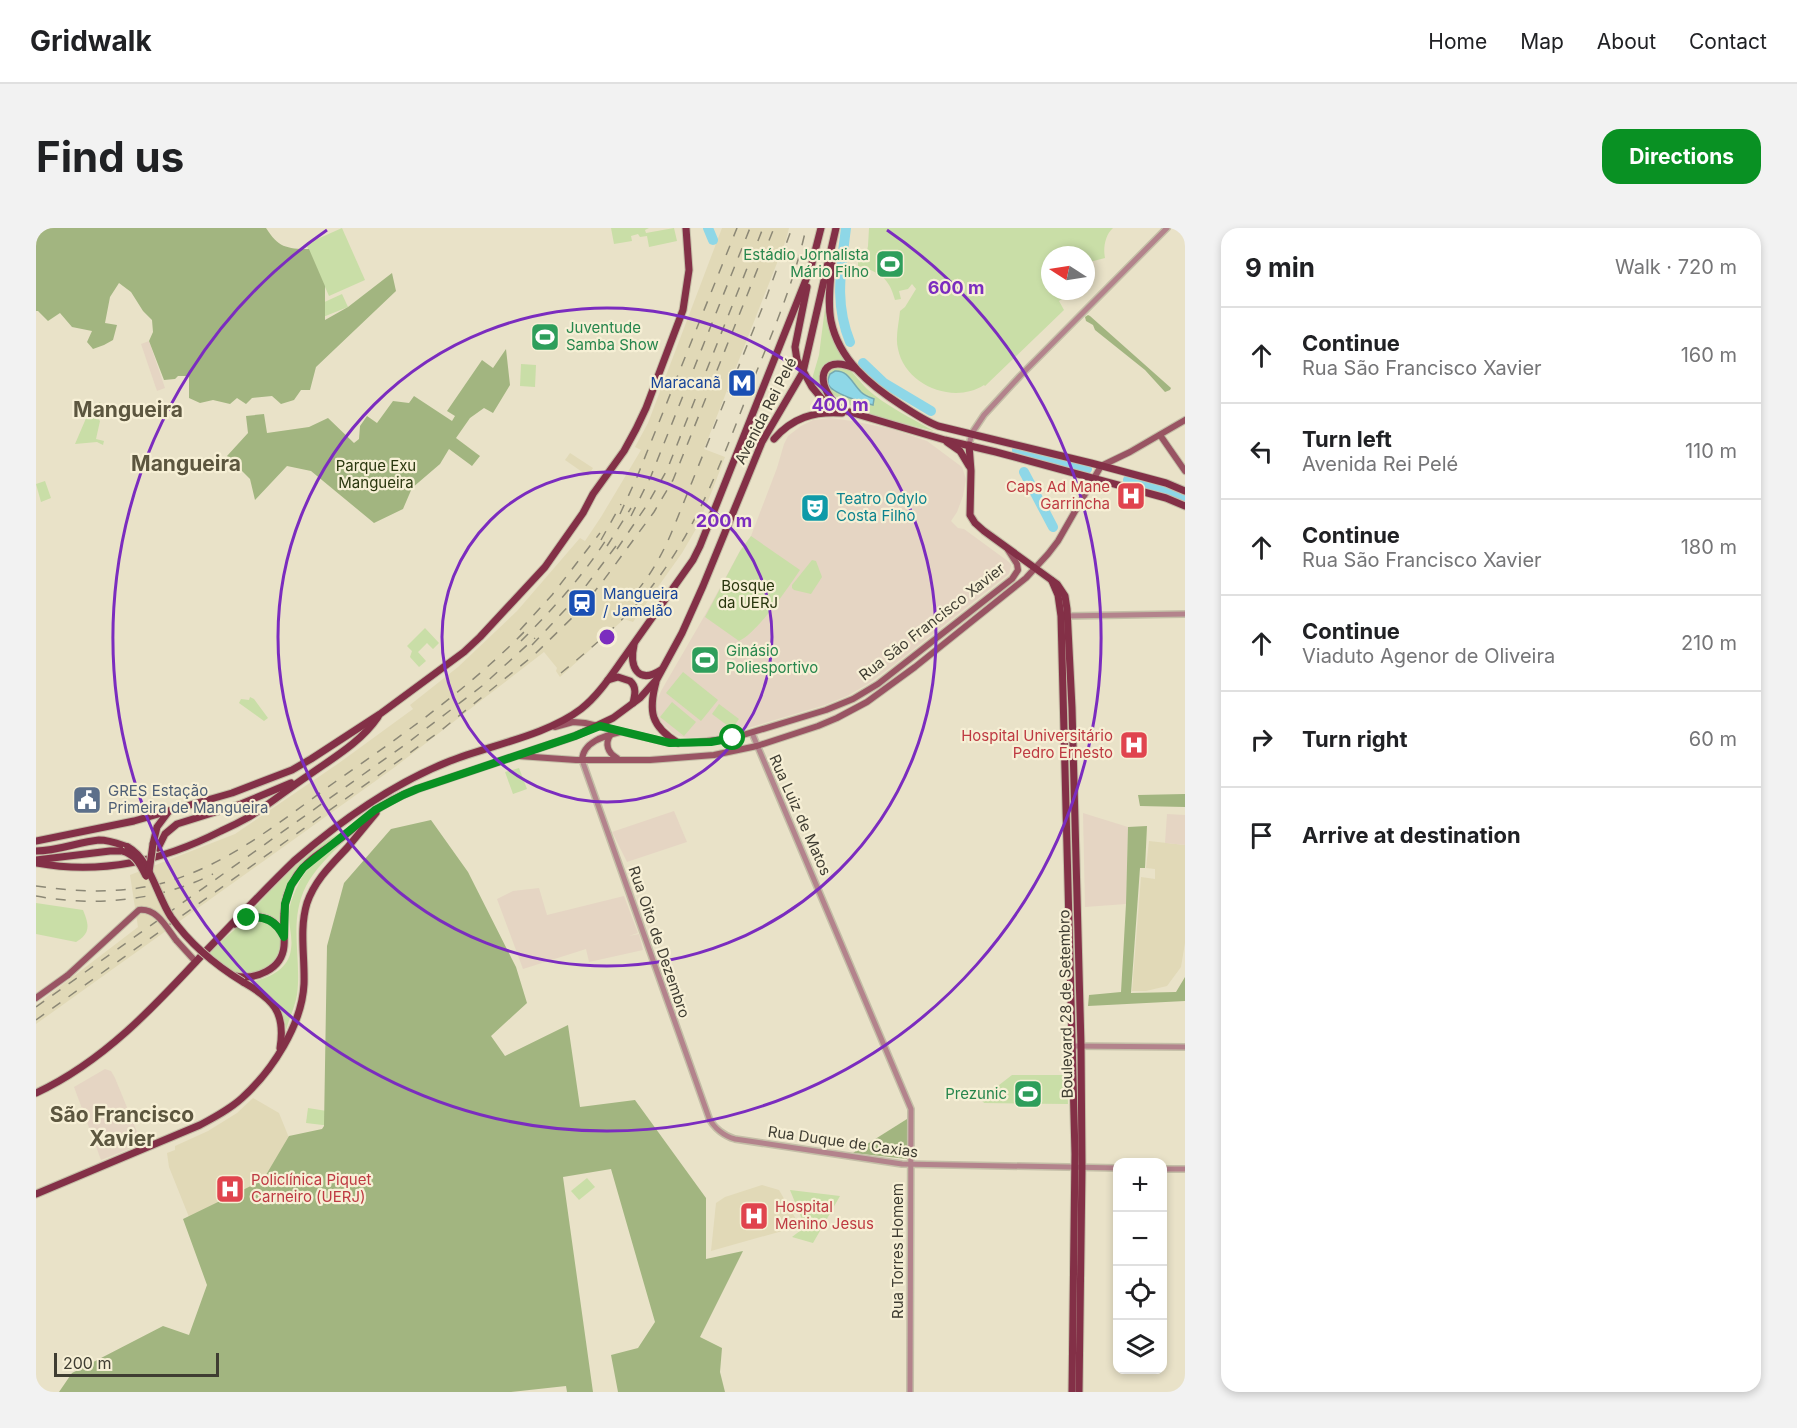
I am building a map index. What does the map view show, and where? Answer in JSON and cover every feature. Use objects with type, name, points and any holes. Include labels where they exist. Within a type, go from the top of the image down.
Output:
[{"type":"main road","points":[[36,841],[134,821],[270,780],[311,759],[380,714],[464,652],[480,637],[545,567],[624,451],[646,408],[682,314],[688,282],[689,252],[686,228]]},
{"type":"main road","name":"Avenida Rei Pelé","points":[[540,730],[580,710],[608,680],[693,560],[811,267],[820,228]]},
{"type":"main road","name":"Avenida Rei Pelé","points":[[517,756],[600,726],[632,705],[657,679],[703,586],[762,442],[803,372],[836,228]]},
{"type":"main road","points":[[834,240],[830,293],[831,321],[843,351],[873,387],[938,426],[1166,483],[1185,491]]},
{"type":"main road","points":[[811,267],[795,347],[797,360],[812,387],[822,399],[836,408],[850,414],[945,440],[1166,498],[1185,506]]},
{"type":"main road","points":[[850,414],[826,393],[822,382],[828,368],[838,363],[856,369]]},
{"type":"main road","points":[[774,439],[789,424],[803,417],[820,413],[850,414]]},
{"type":"main road","name":"Rua São Francisco Xavier","points":[[382,807],[410,792],[517,756],[582,760],[657,760],[714,755],[756,746],[837,718],[867,702],[1022,582],[1058,541],[1101,466],[1185,420]]},
{"type":"main road","points":[[1160,435],[1185,471]]},
{"type":"main road","points":[[945,440],[960,451],[971,471]]},
{"type":"main road","points":[[969,446],[970,515],[984,531],[1052,579],[1061,588],[1065,596],[1064,616]]},
{"type":"main road","name":"Rua São Francisco Xavier","points":[[36,1093],[73,1073],[110,1046],[151,1010],[294,861],[311,846],[394,788],[449,761],[540,730],[573,722],[678,743],[718,741],[826,710],[853,699],[878,684],[1012,579],[1018,570],[1017,564],[1006,546]]},
{"type":"main road","name":"Boulevard 28 de Setembro","points":[[1064,616],[1072,1046],[1079,1168],[1079,1392]]},
{"type":"main road","name":"Boulevard 28 de Setembro","points":[[1064,616],[1081,1046],[1072,1392]]},
{"type":"main road","points":[[634,643],[632,664],[637,672],[651,675],[663,668]]},
{"type":"main road","points":[[608,680],[618,677],[630,681],[635,687],[632,705]]},
{"type":"main road","points":[[657,679],[651,705],[653,718],[661,731],[678,743]]},
{"type":"main road","points":[[36,862],[75,868],[115,866],[141,862],[206,839],[247,818],[337,756],[370,729],[380,714]]},
{"type":"main road","points":[[582,760],[585,747],[611,734],[623,731]]},
{"type":"main road","points":[[611,734],[607,746],[611,754],[618,759]]},
{"type":"main road","points":[[330,746],[337,756]]},
{"type":"main road","points":[[150,879],[154,857],[165,834],[177,824],[249,801],[307,776]]},
{"type":"main road","points":[[36,851],[68,848],[99,840],[117,843],[134,851],[140,857],[169,919],[192,945],[217,967],[228,974],[246,978],[261,974],[280,959],[284,946],[285,904],[296,876],[310,861],[382,807]]},
{"type":"main road","points":[[36,1194],[200,1125],[226,1110],[256,1083],[279,1054],[294,1027],[300,1008],[304,986],[302,927],[312,890],[321,876],[382,807]]},
{"type":"main road","points":[[150,879],[157,826],[169,811]]},
{"type":"main road","points":[[36,862],[110,851],[130,853],[150,879],[170,915],[192,943],[223,970],[265,995],[272,1002],[280,1018],[282,1037],[279,1054]]},
{"type":"main road","points":[[36,998],[68,975],[139,910],[155,913],[196,962]]},
{"type":"main road","points":[[228,929],[247,918],[260,916],[276,924],[284,937]]},
{"type":"street","points":[[969,446],[972,433],[984,415],[1167,228]]},
{"type":"street","points":[[1064,616],[1185,614]]},
{"type":"street","name":"Rua Luiz de Matos","points":[[752,733],[911,1109]]},
{"type":"street","name":"Rua Oito de Dezembro","points":[[582,760],[709,1118],[718,1130]]},
{"type":"street","points":[[1072,1046],[1185,1047]]},
{"type":"street","name":"Rua Torres Homem","points":[[910,1392],[911,1109]]},
{"type":"street","name":"Rua Duque de Caxias","points":[[718,1130],[735,1139],[910,1165],[1113,1168]]},
{"type":"street","points":[[1167,1169],[1185,1169]]},
{"type":"shaded area","points":[[722,228],[789,228],[704,449],[725,457],[712,491],[696,529],[682,553],[633,622],[624,619],[560,677],[556,671],[557,668],[544,652],[395,767],[36,1024],[36,1005],[138,927],[130,875],[235,834],[413,709],[410,705],[458,667],[517,611],[580,538],[585,541],[641,450],[635,447],[648,423]]},
{"type":"shaded area","points":[[149,341],[165,388],[157,391],[141,344]]},
{"type":"shaded area","points":[[830,418],[892,429],[927,441],[962,467],[966,479],[963,496],[951,521],[1009,562],[1011,565],[1009,574],[894,665],[847,696],[825,705],[721,736],[688,738],[675,735],[661,722],[657,714],[656,703],[661,691],[740,551],[751,536],[788,436],[813,420]]},
{"type":"shaded area","points":[[570,453],[593,468],[588,476],[565,460]]},
{"type":"shaded area","points":[[674,811],[687,842],[627,862],[612,832]]},
{"type":"shaded area","points":[[1083,813],[1128,827],[1126,904],[1085,907]]},
{"type":"shaded area","points":[[1167,814],[1185,815],[1185,845],[1165,843]]},
{"type":"shaded area","points":[[1149,841],[1185,845],[1185,943],[1181,967],[1167,986],[1146,991],[1132,991],[1141,877],[1155,879],[1155,869],[1146,868]]},
{"type":"shaded area","points":[[539,888],[547,915],[624,896],[638,933],[629,936],[639,934],[643,950],[589,962],[586,949],[523,969],[497,899],[513,891]]},
{"type":"shaded area","points":[[105,1069],[111,1071],[115,1078],[142,1144],[101,1160],[74,1087]]},
{"type":"shaded area","name":"Policlínica Piquet Carneiro (UERJ)","points":[[253,1098],[279,1113],[298,1160],[290,1208],[193,1227],[169,1167],[167,1153],[175,1150],[175,1146],[208,1131],[237,1113]]},
{"type":"shaded area","name":"Hospital Menino Jesus","points":[[762,1185],[779,1190],[800,1226],[711,1251],[716,1203],[725,1197]]},
{"type":"green space","points":[[36,228],[266,228],[283,246],[309,249],[325,286],[325,320],[348,307],[392,273],[396,291],[316,367],[310,390],[301,390],[294,400],[281,404],[272,396],[252,398],[246,404],[237,398],[230,404],[213,400],[200,403],[189,398],[189,376],[164,380],[149,341],[153,332],[152,320],[143,311],[131,292],[119,283],[110,297],[105,323],[117,325],[113,340],[93,349],[87,342],[92,331],[72,327],[60,313],[48,321],[36,311]]},
{"type":"green space","points":[[342,228],[365,280],[329,296],[306,244]]},
{"type":"green space","points":[[611,228],[649,228],[645,230],[646,233],[674,228],[677,241],[649,247],[647,236],[640,237],[638,234],[631,236],[632,241],[614,244]]},
{"type":"green space","points":[[869,228],[1113,228],[1105,242],[1105,258],[1095,261],[1095,246],[1041,246],[1041,300],[1060,300],[1064,310],[985,386],[958,393],[932,388],[910,373],[902,362],[897,340],[900,311],[916,289],[912,284],[908,289],[899,291],[901,299],[895,300],[890,286],[882,277],[858,266],[858,261],[865,261]]},
{"type":"green space","points":[[342,294],[348,307],[323,317],[318,305]]},
{"type":"green space","points":[[826,300],[831,334],[846,362],[834,364],[820,375],[819,383],[829,400],[812,379],[819,355]]},
{"type":"green space","points":[[1088,315],[1171,388],[1170,390],[1165,392],[1145,370],[1095,330],[1093,325],[1086,321],[1085,317]]},
{"type":"green space","name":"Juventude Samba Show","points":[[538,325],[559,333],[552,350],[532,342]]},
{"type":"green space","name":"Parque Exu Mangueira","points":[[506,349],[510,385],[493,413],[484,408],[470,418],[456,438],[480,456],[472,466],[449,449],[440,464],[412,488],[403,509],[374,523],[311,471],[287,466],[255,500],[250,479],[227,456],[248,433],[246,416],[264,414],[267,433],[309,427],[328,418],[354,443],[359,439],[360,426],[367,416],[377,423],[393,401],[409,403],[414,396],[452,421],[455,416],[447,411],[482,360],[493,368]]},
{"type":"green space","points":[[521,364],[536,365],[535,387],[520,386]]},
{"type":"green space","points":[[838,367],[847,368],[882,401],[934,431],[872,414],[840,399],[830,390],[826,380],[827,375]]},
{"type":"green space","points":[[100,402],[102,405],[93,413],[100,421],[96,439],[104,441],[103,445],[97,442],[75,444],[90,409]]},
{"type":"green space","points":[[45,481],[51,498],[41,502],[36,484]]},
{"type":"green space","name":"Bosque da UERJ","points":[[751,536],[800,570],[763,620],[739,641],[705,617],[740,551]]},
{"type":"green space","points":[[812,560],[816,561],[822,577],[811,594],[794,590],[792,585]]},
{"type":"green space","points":[[425,628],[439,643],[433,649],[427,643],[418,652],[426,661],[419,667],[410,657],[412,651],[407,646]]},
{"type":"green space","points":[[683,672],[718,700],[701,721],[666,693]]},
{"type":"green space","points":[[250,697],[268,718],[264,721],[239,703],[241,699],[249,700]]},
{"type":"green space","points":[[672,702],[696,722],[684,736],[660,717]]},
{"type":"green space","points":[[719,704],[739,719],[732,729],[712,714]]},
{"type":"green space","points":[[519,768],[527,789],[513,794],[505,772]]},
{"type":"green space","points":[[1185,794],[1185,807],[1140,806],[1138,795]]},
{"type":"green space","points":[[431,820],[468,872],[516,967],[527,1003],[491,1036],[505,1056],[568,1025],[580,1107],[635,1100],[706,1198],[706,1259],[743,1251],[700,1337],[722,1348],[720,1372],[725,1392],[618,1392],[611,1355],[638,1348],[655,1322],[611,1169],[563,1177],[593,1392],[567,1392],[566,1386],[511,1392],[59,1392],[72,1373],[163,1326],[189,1335],[207,1285],[183,1219],[263,1180],[289,1136],[322,1129],[324,1126],[327,946],[344,883],[391,829]]},
{"type":"green space","points":[[1147,826],[1145,868],[1140,868],[1131,993],[1176,992],[1185,977],[1185,1001],[1088,1006],[1089,995],[1121,992],[1128,827]]},
{"type":"green space","points":[[348,829],[313,854],[298,868],[282,904],[281,924],[266,914],[248,914],[308,855]]},
{"type":"green space","points":[[342,843],[322,863],[306,886],[301,899],[297,926],[297,995],[286,1030],[282,1014],[275,1001],[264,990],[250,982],[270,976],[286,963],[291,944],[289,912],[301,878],[311,867]]},
{"type":"green space","points":[[36,903],[83,910],[87,920],[86,932],[76,942],[36,934]]},
{"type":"green space","points":[[254,920],[267,923],[276,930],[280,938],[277,956],[261,971],[244,975],[233,973],[209,954],[236,929]]},
{"type":"green space","name":"Prezunic","points":[[1012,1075],[1067,1075],[1068,1104],[984,1103],[981,1099]]},
{"type":"green space","points":[[308,1108],[333,1112],[331,1126],[306,1123]]},
{"type":"green space","points":[[907,1119],[907,1159],[853,1153]]},
{"type":"green space","points":[[587,1178],[595,1187],[579,1200],[571,1191]]},
{"type":"green space","points":[[790,1190],[840,1196],[813,1243],[792,1237],[805,1227]]},
{"type":"water","points":[[835,371],[847,375],[863,393],[874,399],[873,405],[849,398],[831,388],[828,380],[830,374]]},
{"type":"waterway","points":[[708,228],[713,240]]},
{"type":"waterway","points":[[846,228],[840,299],[850,342]]},
{"type":"waterway","points":[[863,363],[884,383],[931,411]]},
{"type":"waterway","points":[[1017,450],[1087,469]]},
{"type":"waterway","points":[[1024,472],[1053,527]]},
{"type":"waterway","points":[[1128,480],[1185,499]]},
{"type":"railway","points":[[620,514],[737,228]]},
{"type":"railway","points":[[631,516],[651,476],[750,228]]},
{"type":"railway","points":[[617,549],[647,505],[667,470],[763,228]]},
{"type":"railway","points":[[36,1020],[439,732],[534,655],[576,614],[654,512],[673,480],[774,228]]},
{"type":"railway","points":[[637,591],[662,554],[765,301],[792,228]]},
{"type":"railway","points":[[561,673],[614,627],[644,596],[680,546],[695,519],[720,464],[776,323],[790,285],[806,228]]},
{"type":"railway","points":[[601,540],[621,504]]},
{"type":"railway","points":[[607,546],[631,508]]},
{"type":"railway","points":[[520,630],[552,595],[600,533]]},
{"type":"railway","points":[[521,641],[568,591],[590,564],[609,535]]},
{"type":"railway","points":[[532,645],[579,595],[619,542]]},
{"type":"railway","points":[[36,886],[84,891],[131,889],[163,883],[210,865],[274,826],[409,730],[457,693],[524,632]]},
{"type":"railway","points":[[36,1007],[406,744],[482,686],[535,638]]},
{"type":"railway","points":[[36,896],[81,901],[126,899],[171,890],[213,874]]},
{"type":"place","name":"Estádio Jornalista Mário Filho","points":[[890,264]]},
{"type":"place","name":"Juventude Samba Show","points":[[545,337]]},
{"type":"place","name":"Maracanã","points":[[742,383]]},
{"type":"place","name":"Caps Ad Mane Garrincha","points":[[1131,496]]},
{"type":"place","name":"Teatro Odylo Costa Filho","points":[[815,508]]},
{"type":"place","name":"Mangueira / Jamelão","points":[[582,603]]},
{"type":"place","name":"Ginásio Poliesportivo","points":[[705,660]]},
{"type":"place","name":"Hospital Universitário Pedro Ernesto","points":[[1134,745]]},
{"type":"place","name":"GRES Estação Primeira de Mangueira","points":[[87,800]]},
{"type":"place","name":"Prezunic","points":[[1028,1094]]},
{"type":"place","name":"Policlínica Piquet Carneiro (UERJ)","points":[[230,1189]]},
{"type":"place","name":"Hospital Menino Jesus","points":[[754,1216]]},
{"type":"district","name":"Mangueira","points":[[128,410]]},
{"type":"district","name":"Mangueira","points":[[186,464]]},
{"type":"district","name":"São Francisco Xavier","points":[[122,1127]]},
{"type":"route","points":[[247,918],[260,916],[270,920],[276,924],[284,937],[287,895],[296,876],[303,868],[375,810],[417,789],[600,726],[670,743],[711,742],[733,738]]}]
